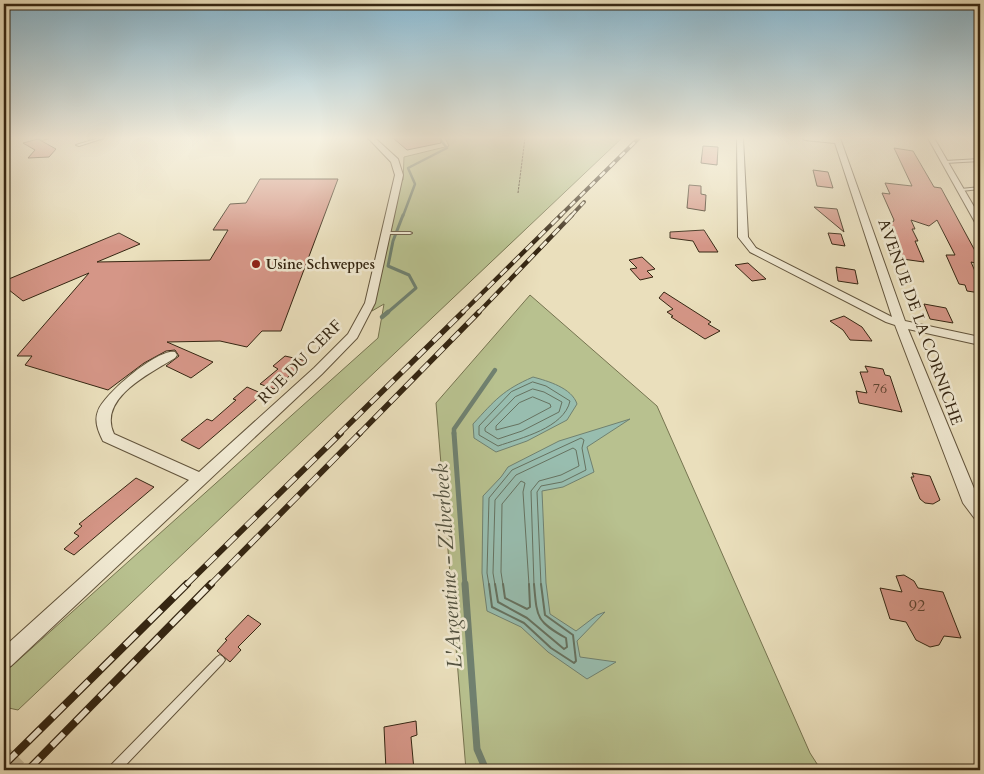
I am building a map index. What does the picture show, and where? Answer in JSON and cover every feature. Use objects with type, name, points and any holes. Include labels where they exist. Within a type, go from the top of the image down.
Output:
[{"type":"street","name":"RUE DU CERF","points":[[4,658],[201,479],[318,371],[353,336],[363,321],[370,303],[388,233],[399,174]]},
{"type":"street","points":[[741,174],[743,236],[746,244],[764,256],[879,316],[900,323],[980,341]]},
{"type":"street","name":"AVENUE DE LA CORNICHE","points":[[850,174],[900,323],[971,503],[980,514]]},
{"type":"street","points":[[952,174],[980,224]]},
{"type":"street","points":[[171,356],[117,392],[107,404],[102,422],[108,437],[201,479]]},
{"type":"lane","points":[[961,190],[980,188]]},
{"type":"lane","points":[[388,233],[410,233]]},
{"type":"lane","points":[[114,770],[220,660]]},
{"type":"path","points":[[518,193],[522,182],[522,174]]},
{"type":"green space","points":[[403,174],[584,174],[18,710],[4,707],[4,673],[378,338],[384,304],[372,311],[400,182],[403,180]]},
{"type":"green space","points":[[530,295],[657,406],[810,753],[821,770],[466,770],[436,403]]},
{"type":"water","points":[[533,377],[565,389],[574,398],[577,404],[567,420],[527,441],[496,452],[474,438],[473,424],[487,408],[507,391]]},
{"type":"water","points":[[630,419],[587,447],[594,472],[563,487],[542,491],[546,583],[550,614],[576,631],[597,615],[605,612],[577,641],[580,657],[616,662],[587,679],[548,652],[521,627],[487,611],[482,573],[483,496],[508,467],[559,441]]},
{"type":"building","points":[[814,174],[829,174],[833,188],[817,186]]},
{"type":"building","points":[[906,174],[926,174],[934,187],[941,188],[980,260],[980,264],[971,262],[980,283],[980,293],[967,291],[965,285],[959,284],[946,255],[955,255],[937,220],[929,226],[911,220],[915,229],[912,229],[918,241],[915,241],[924,262],[902,259],[887,222],[893,222],[894,220],[882,193],[890,194],[885,183],[912,186]]},
{"type":"building","name":"Usine Schweppes","points":[[260,179],[338,179],[281,331],[262,331],[247,347],[220,341],[167,342],[213,362],[191,378],[166,366],[179,356],[175,350],[166,351],[144,363],[108,390],[25,365],[32,356],[17,356],[89,273],[23,301],[4,286],[4,281],[119,233],[140,244],[97,262],[210,260],[228,230],[213,230],[230,204],[246,203]]},
{"type":"building","points":[[689,185],[701,186],[701,194],[706,195],[705,211],[687,208]]},
{"type":"building","points":[[814,207],[837,209],[844,232]]},
{"type":"building","points":[[704,230],[718,252],[699,252],[693,241],[670,238],[670,232]]},
{"type":"building","points":[[828,233],[841,234],[845,246],[832,244]]},
{"type":"building","points":[[642,257],[655,269],[647,271],[653,277],[640,280],[630,269],[637,268],[629,260]]},
{"type":"building","points":[[748,263],[766,279],[752,281],[735,265]]},
{"type":"building","points":[[836,267],[855,270],[858,284],[838,281]]},
{"type":"building","points":[[664,292],[711,322],[708,324],[720,331],[705,339],[671,317],[673,316],[667,312],[673,309],[659,298]]},
{"type":"building","points":[[924,304],[946,308],[953,323],[930,319]]},
{"type":"building","points":[[844,316],[862,327],[872,341],[850,340],[843,330],[830,321]]},
{"type":"building","points":[[285,356],[307,361],[274,389],[260,384],[278,369],[273,366]]},
{"type":"building","points":[[865,366],[883,369],[885,375],[890,376],[902,412],[859,403],[856,391],[867,393],[860,372],[868,372]]},
{"type":"building","points":[[247,387],[263,394],[199,449],[181,440],[207,419],[212,421],[236,400],[233,399]]},
{"type":"building","points":[[912,473],[930,476],[940,500],[933,504],[925,503],[920,499],[911,477],[914,477]]},
{"type":"building","points":[[136,478],[154,487],[74,555],[64,549],[79,536],[74,533],[82,526],[79,524]]},
{"type":"building","points":[[904,575],[914,581],[918,588],[943,592],[961,638],[944,636],[939,645],[930,647],[916,640],[906,622],[890,619],[880,588],[902,592],[896,576]]},
{"type":"building","points":[[248,615],[261,624],[238,647],[241,650],[230,662],[217,651],[227,640],[225,639]]},
{"type":"building","points":[[416,721],[417,735],[411,737],[414,770],[386,770],[384,727]]},
{"type":"waterway","points":[[403,216],[415,184],[411,174]]},
{"type":"waterway","points":[[387,313],[416,288],[409,275],[388,266],[393,241],[403,215]]},
{"type":"waterway","points":[[382,317],[388,312]]},
{"type":"waterway","name":"L'Argentine - Zilverbeek","points":[[454,433],[454,429],[495,370]]},
{"type":"waterway","name":"L'Argentine - Zilverbeek","points":[[454,433],[465,585]]},
{"type":"waterway","name":"L'Argentine - Zilverbeek","points":[[465,584],[477,749],[486,770]]},
{"type":"tunnel","points":[[4,756],[18,770]]},
{"type":"railway","points":[[560,216],[602,174]]},
{"type":"railway","points":[[571,216],[584,202]]},
{"type":"railway","points":[[462,313],[561,215]]},
{"type":"railway","points":[[478,313],[572,215]]},
{"type":"railway","points":[[339,434],[463,312]]},
{"type":"railway","points":[[359,434],[479,312]]},
{"type":"railway","points":[[186,585],[341,433]]},
{"type":"railway","points":[[210,585],[360,433]]},
{"type":"railway","points":[[4,765],[187,584]]},
{"type":"railway","points":[[28,770],[211,584]]},
{"type":"place","name":"Usine Schweppes","points":[[256,264]]}]
